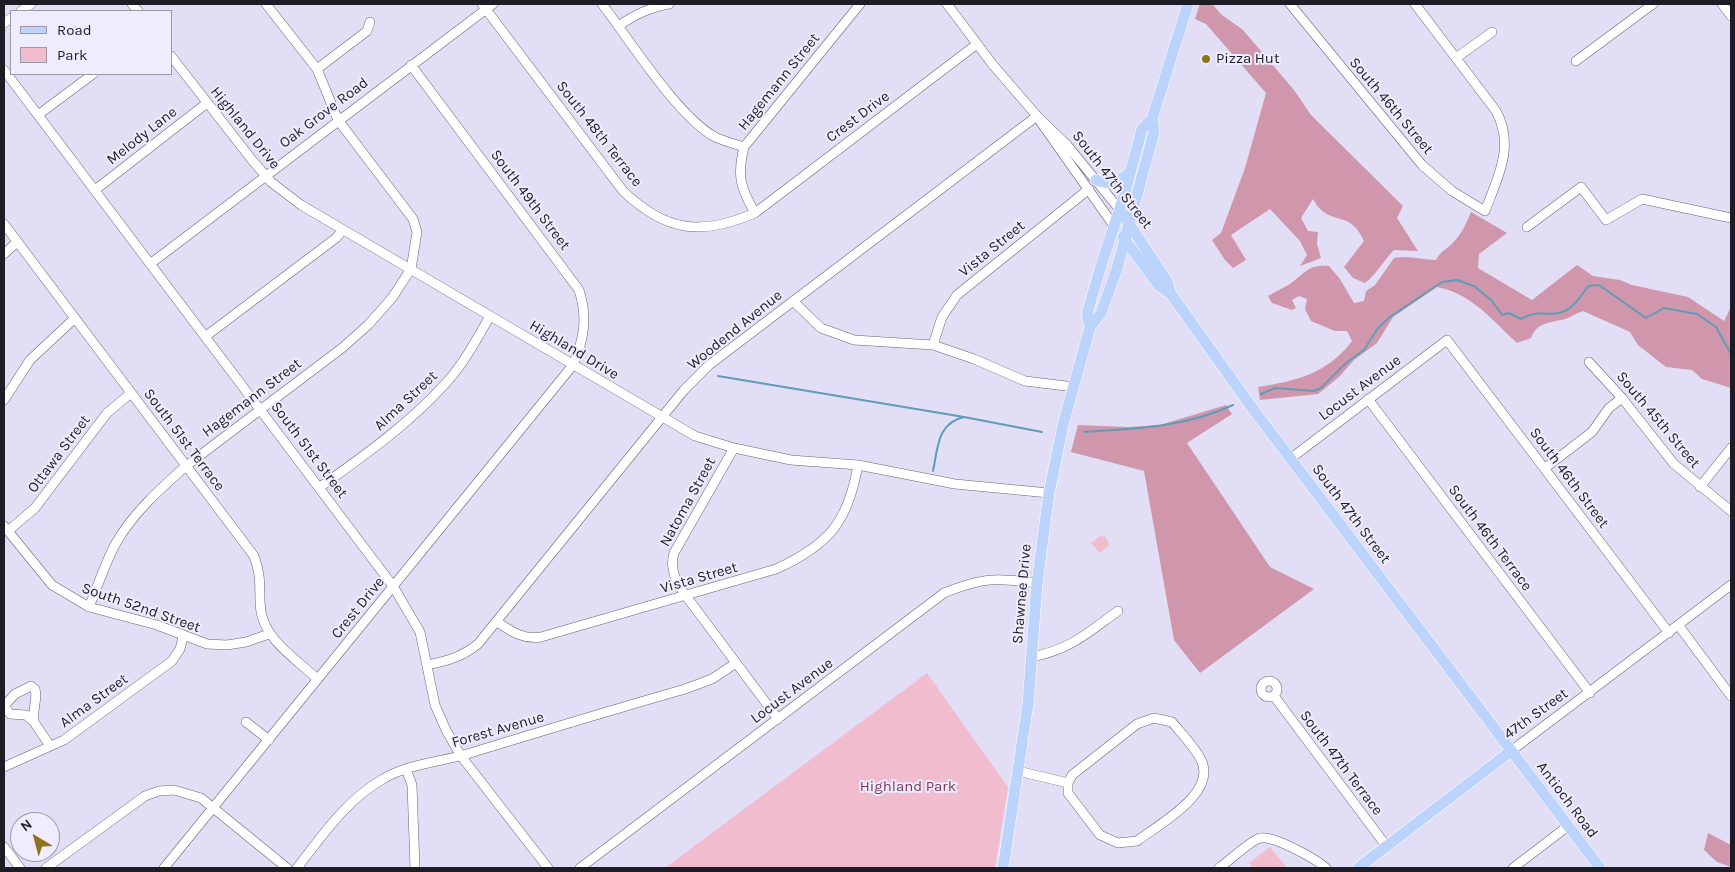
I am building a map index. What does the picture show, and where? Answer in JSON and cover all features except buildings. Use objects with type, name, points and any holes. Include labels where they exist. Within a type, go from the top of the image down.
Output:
[{"type":"main road","name":"Shawnee Drive","points":[[1003,868],[1018,771],[1032,657],[1037,582],[1049,493],[1063,425],[1090,327],[1101,314],[1126,240],[1154,132],[1152,119],[1188,4]]},
{"type":"main road","name":"Shawnee Drive","points":[[1090,327],[1087,314],[1120,210],[1142,129],[1152,119]]},
{"type":"main road","points":[[1096,180],[1115,183],[1131,171]]},
{"type":"main road","name":"South 47th Street","points":[[1120,210],[1167,280],[1171,294],[1290,459],[1511,750]]},
{"type":"main road","name":"South 47th Street","points":[[1114,226],[1163,291],[1171,294]]},
{"type":"main road","points":[[1117,269],[1125,263],[1134,261],[1144,265]]},
{"type":"main road","name":"Antioch Road","points":[[1511,750],[1600,868]]},
{"type":"main road","name":"47th Street","points":[[1358,868],[1511,750]]},
{"type":"street","points":[[266,4],[317,69],[338,120],[413,219],[417,232],[411,269]]},
{"type":"street","points":[[602,4],[692,120],[715,137],[744,147]]},
{"type":"street","points":[[618,26],[637,14],[657,6],[669,4]]},
{"type":"street","name":"Hagemann Street","points":[[755,212],[742,190],[739,168],[744,147],[860,4]]},
{"type":"street","name":"South 47th Street","points":[[947,4],[977,44],[1037,116],[1067,144],[1120,210]]},
{"type":"street","name":"South 46th Street","points":[[1290,4],[1422,165],[1452,192],[1484,211],[1502,167],[1506,143],[1504,128],[1496,110],[1456,58]]},
{"type":"street","points":[[1415,4],[1456,58],[1492,32]]},
{"type":"street","points":[[1576,61],[1653,4]]},
{"type":"street","points":[[1722,4],[1731,16]]},
{"type":"street","name":"Oak Grove Road","points":[[150,264],[487,5]]},
{"type":"street","name":"South 48th Terrace","points":[[487,5],[623,191],[640,207],[657,217],[678,225],[701,227],[727,224],[755,212]]},
{"type":"street","points":[[317,69],[367,30],[370,22]]},
{"type":"street","name":"Crest Drive","points":[[755,212],[977,44]]},
{"type":"street","name":"Highland Drive","points":[[172,57],[265,175],[301,205],[695,436],[734,448],[791,460],[858,465],[955,484],[1049,493]]},
{"type":"street","name":"South 49th Street","points":[[411,65],[579,290],[584,306],[585,325],[582,345],[572,365]]},
{"type":"street","name":"South 51st Street","points":[[4,70],[393,586],[420,632],[428,665],[430,686],[440,719],[461,756],[548,868]]},
{"type":"street","points":[[38,115],[92,75]]},
{"type":"street","name":"Melody Lane","points":[[95,190],[207,103]]},
{"type":"street","name":"South 47th Street","points":[[1037,116],[1047,134],[1114,226]]},
{"type":"street","name":"Woodend Avenue","points":[[428,665],[451,660],[466,654],[497,622],[661,417],[709,365],[1037,116]]},
{"type":"street","points":[[1527,227],[1581,187],[1606,220],[1642,199],[1731,218]]},
{"type":"street","name":"Vista Street","points":[[933,345],[942,316],[958,296],[1088,189]]},
{"type":"street","name":"South 51st Terrace","points":[[4,224],[254,556],[261,582],[262,613],[269,634]]},
{"type":"street","points":[[206,336],[336,238],[342,230]]},
{"type":"street","points":[[4,254],[17,242]]},
{"type":"street","name":"Hagemann Street","points":[[89,607],[116,542],[139,512],[186,466],[342,348],[368,325],[392,298],[411,269]]},
{"type":"street","points":[[793,300],[821,328],[854,340],[933,345],[974,359],[1025,381],[1074,387]]},
{"type":"street","name":"Alma Street","points":[[320,488],[390,436],[447,382],[468,354],[490,316]]},
{"type":"street","points":[[4,400],[30,360],[74,318]]},
{"type":"street","name":"South 46th Street","points":[[1447,340],[1669,634]]},
{"type":"street","name":"Locust Avenue","points":[[1290,459],[1447,340]]},
{"type":"street","name":"South 45th Street","points":[[1589,362],[1622,398],[1674,464],[1731,511]]},
{"type":"street","name":"Crest Drive","points":[[164,868],[572,365]]},
{"type":"street","name":"Ottawa Street","points":[[6,529],[35,508],[107,413],[131,393]]},
{"type":"street","points":[[1545,468],[1592,432],[1609,408],[1622,398]]},
{"type":"street","name":"South 46th Terrace","points":[[1368,399],[1590,693]]},
{"type":"street","name":"Natoma Street","points":[[686,596],[677,582],[672,560],[734,448]]},
{"type":"street","points":[[1700,487],[1731,448]]},
{"type":"street","name":"Vista Street","points":[[497,622],[520,636],[531,639],[776,569],[801,558],[823,542],[842,519],[853,492],[858,465]]},
{"type":"street","name":"South 52nd Street","points":[[6,529],[52,585],[69,597],[89,607],[157,626],[206,644],[227,645],[246,642],[269,634]]},
{"type":"street","name":"Locust Avenue","points":[[580,868],[944,593],[971,582],[994,578],[1037,582]]},
{"type":"street","name":"47th Street","points":[[1511,750],[1669,634],[1731,585]]},
{"type":"street","points":[[686,596],[778,719]]},
{"type":"street","points":[[1032,657],[1056,652],[1072,644],[1118,611]]},
{"type":"street","points":[[1679,626],[1731,696]]},
{"type":"street","points":[[269,634],[317,679]]},
{"type":"street","name":"Alma Street","points":[[4,767],[64,740],[172,660],[180,649],[183,637]]},
{"type":"street","name":"Forest Avenue","points":[[297,868],[341,812],[385,778],[406,769],[461,756],[685,689],[712,679],[736,663]]},
{"type":"street","name":"South 47th Terrace","points":[[1274,696],[1387,846]]},
{"type":"street","points":[[1154,718],[1172,722],[1200,758],[1204,774],[1204,782],[1195,797],[1137,841],[1130,843],[1110,841],[1100,835],[1068,793],[1068,783],[1072,775],[1137,724],[1154,718]]},
{"type":"street","points":[[34,722],[50,746]]},
{"type":"street","points":[[246,722],[269,740]]},
{"type":"street","points":[[406,769],[412,785],[415,868]]},
{"type":"street","points":[[1018,771],[1068,783]]},
{"type":"street","points":[[46,868],[145,796],[159,791],[174,790],[189,793],[213,808],[287,868]]},
{"type":"street","points":[[1513,868],[1568,826]]},
{"type":"street","points":[[1220,868],[1258,838],[1268,838],[1317,860],[1326,868]]},
{"type":"street","points":[[4,847],[20,868]]},
{"type":"green space","points":[[1100,536],[1106,537],[1109,545],[1100,553],[1091,543]]},
{"type":"green space","name":"Highland Park","points":[[927,673],[1008,787],[995,868],[665,868]]},
{"type":"green space","points":[[1270,847],[1287,868],[1253,868],[1249,863]]},
{"type":"shaded area","points":[[1200,4],[1212,4],[1222,15],[1243,30],[1294,90],[1311,115],[1403,206],[1397,218],[1418,251],[1394,250],[1365,283],[1353,278],[1344,267],[1364,241],[1354,226],[1349,222],[1326,213],[1319,208],[1313,199],[1301,218],[1308,231],[1318,232],[1317,244],[1321,258],[1300,266],[1307,255],[1300,241],[1270,209],[1231,235],[1246,260],[1233,268],[1225,260],[1212,240],[1221,233],[1245,168],[1266,93],[1206,24],[1195,19]]},
{"type":"shaded area","points":[[1471,212],[1507,233],[1479,254],[1478,268],[1532,300],[1577,265],[1593,276],[1620,280],[1632,285],[1688,297],[1724,321],[1731,307],[1731,388],[1702,379],[1692,370],[1666,367],[1638,345],[1630,332],[1583,311],[1565,319],[1540,326],[1531,338],[1517,343],[1471,302],[1449,290],[1437,287],[1393,317],[1377,343],[1354,360],[1339,377],[1318,394],[1260,400],[1258,387],[1298,379],[1310,374],[1332,361],[1352,341],[1347,331],[1335,331],[1311,321],[1305,309],[1307,299],[1299,296],[1292,300],[1296,308],[1292,310],[1272,303],[1268,296],[1290,284],[1311,268],[1329,266],[1340,279],[1354,303],[1364,301],[1366,291],[1375,285],[1394,258],[1405,257],[1436,260],[1459,236]]},
{"type":"shaded area","points":[[1226,405],[1232,414],[1187,443],[1270,567],[1314,589],[1200,673],[1174,640],[1144,471],[1071,452],[1078,425],[1128,427],[1160,425]]},
{"type":"shaded area","points":[[1708,833],[1731,845],[1731,867],[1717,862],[1704,850]]},
{"type":"waterway","points":[[1261,394],[1275,388],[1314,391],[1321,388],[1346,363],[1364,350],[1378,328],[1390,317],[1442,282],[1457,280],[1474,286],[1492,301],[1502,315],[1509,313],[1521,319],[1537,313],[1553,314],[1564,312],[1576,303],[1588,286],[1599,285],[1646,318],[1664,308],[1697,314],[1716,327],[1731,354]]},
{"type":"waterway","points":[[718,376],[964,417]]},
{"type":"waterway","points":[[1084,432],[1160,426],[1197,418],[1233,405]]},
{"type":"waterway","points":[[933,471],[940,438],[948,425],[955,420],[964,417],[1042,432]]},
{"type":"place","name":"Pizza Hut","points":[[1206,59]]}]
